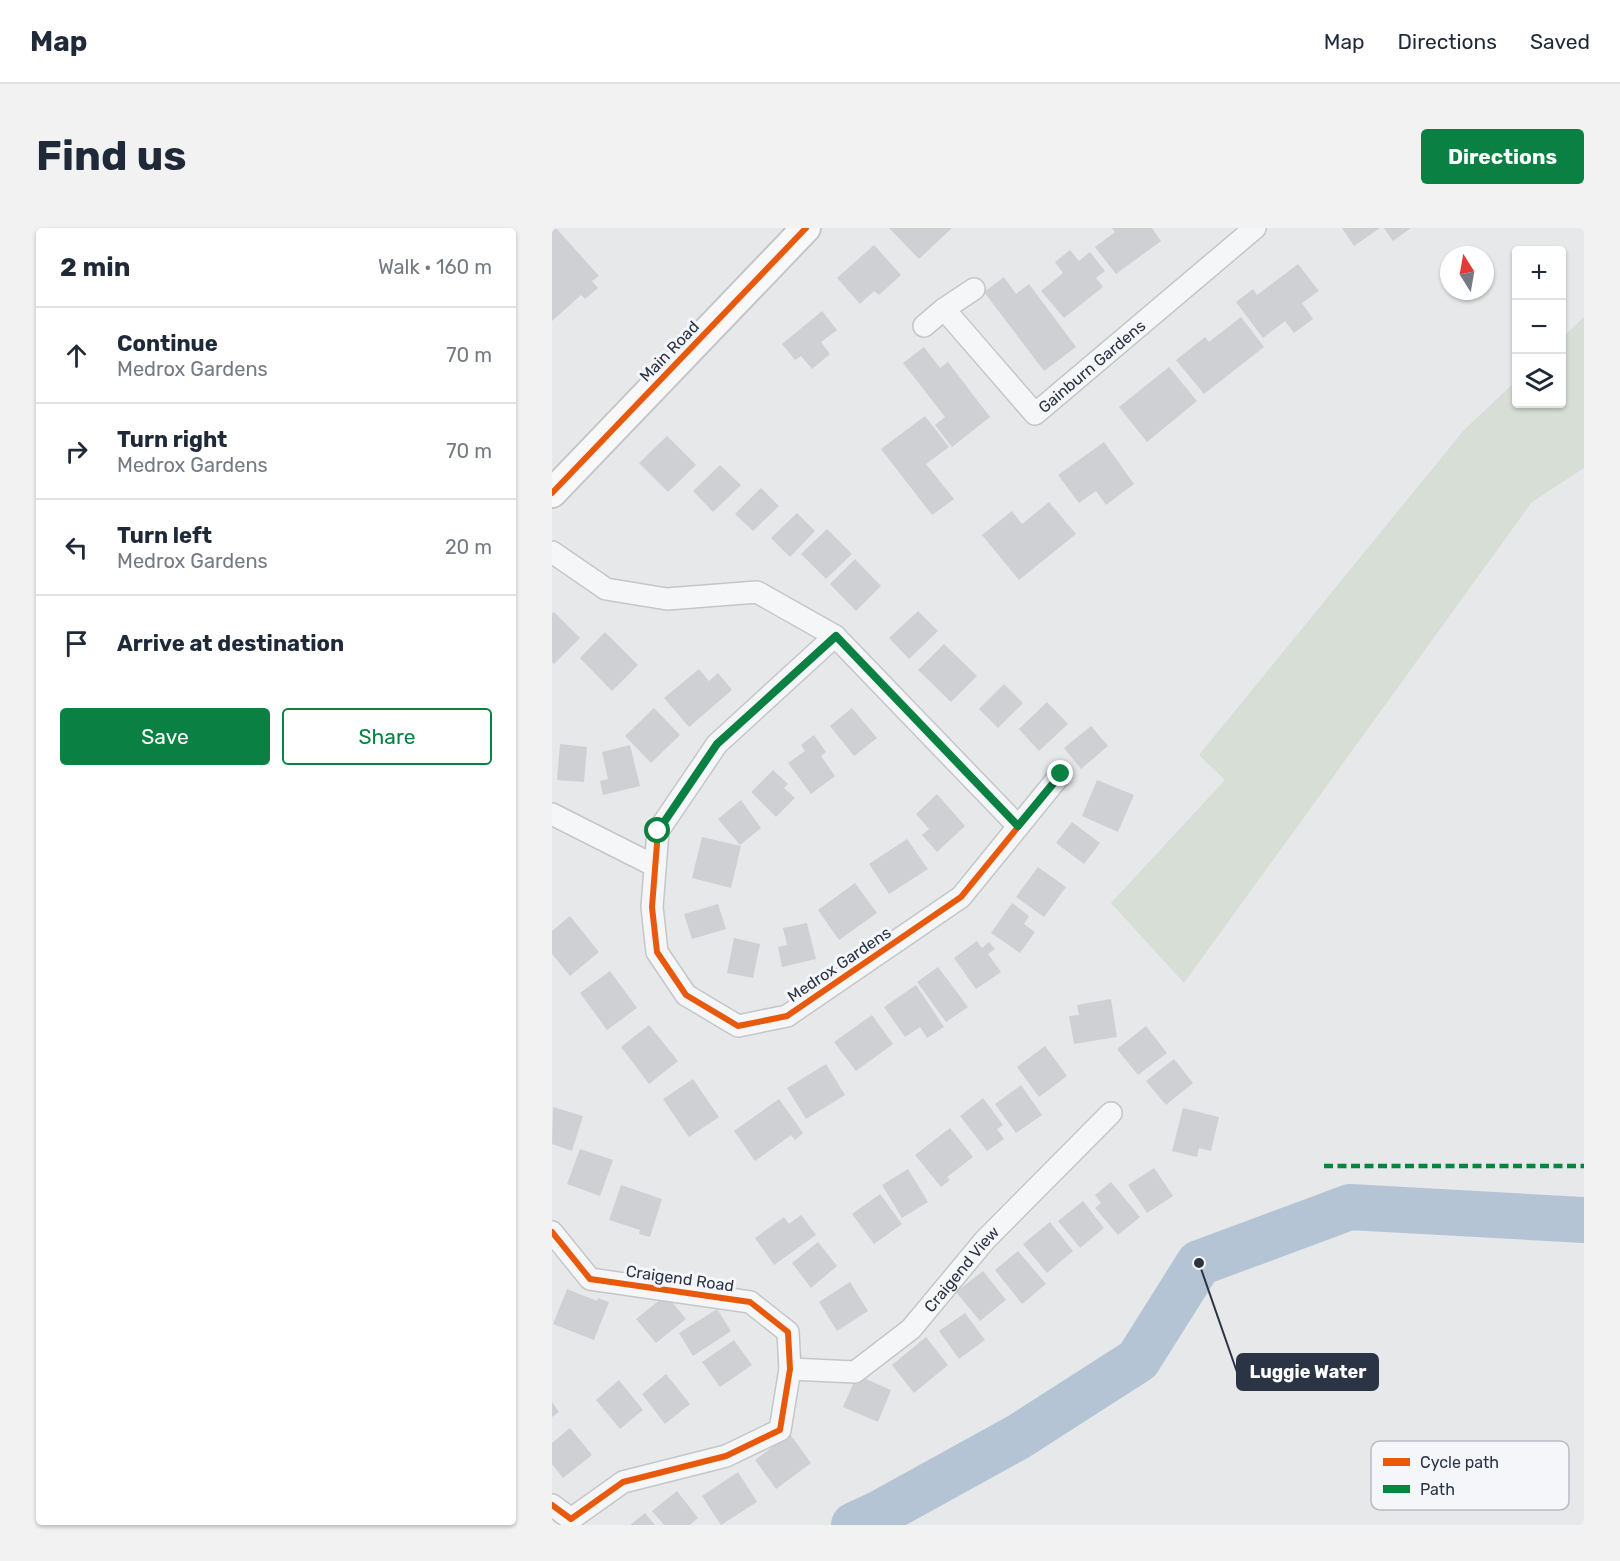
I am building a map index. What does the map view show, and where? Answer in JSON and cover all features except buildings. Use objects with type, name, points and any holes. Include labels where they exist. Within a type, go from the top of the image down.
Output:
[{"type":"street","name":"Main Road","points":[[552,493],[806,228]]},
{"type":"street","name":"Gainburn Gardens","points":[[944,309],[1035,414],[1255,228]]},
{"type":"street","points":[[924,326],[944,309],[974,290]]},
{"type":"street","points":[[552,552],[606,589],[667,599],[757,592],[836,636],[1018,826]]},
{"type":"street","name":"Medrox Gardens","points":[[836,636],[717,744],[658,831],[652,908],[657,952],[686,995],[738,1026],[787,1016],[961,897],[1061,774]]},
{"type":"street","points":[[552,814],[655,866]]},
{"type":"street","name":"Craigend View","points":[[790,1369],[855,1372],[911,1329],[985,1240],[1111,1113]]},
{"type":"street","name":"Craigend Road","points":[[552,1232],[590,1279],[750,1302],[788,1332],[790,1369],[780,1430],[726,1456],[623,1482],[572,1519],[552,1506]]},
{"type":"shaded area","points":[[1584,317],[1584,468],[1532,502],[1184,983],[1111,903],[1225,780],[1199,755],[1464,430],[1512,385],[1512,408],[1566,408],[1566,334]]},
{"type":"waterway","points":[[854,1525],[1018,1437],[1138,1360],[1199,1263],[1350,1207],[1584,1220]]},
{"type":"marked path","points":[[1324,1166],[1584,1166]]},
{"type":"cycle path","points":[[552,493],[806,228]]},
{"type":"cycle path","points":[[835,636],[717,744],[658,831],[652,907],[657,952],[686,995],[738,1026],[787,1016],[961,897],[1061,774]]},
{"type":"cycle path","points":[[552,1232],[590,1279],[750,1302],[788,1332],[790,1369],[780,1430],[726,1456],[623,1482],[571,1519],[552,1505]]},
{"type":"place","name":"Luggie Water","points":[[1199,1263]]},
{"type":"route","points":[[658,831],[717,744],[836,636],[1018,826],[1061,774]]}]
